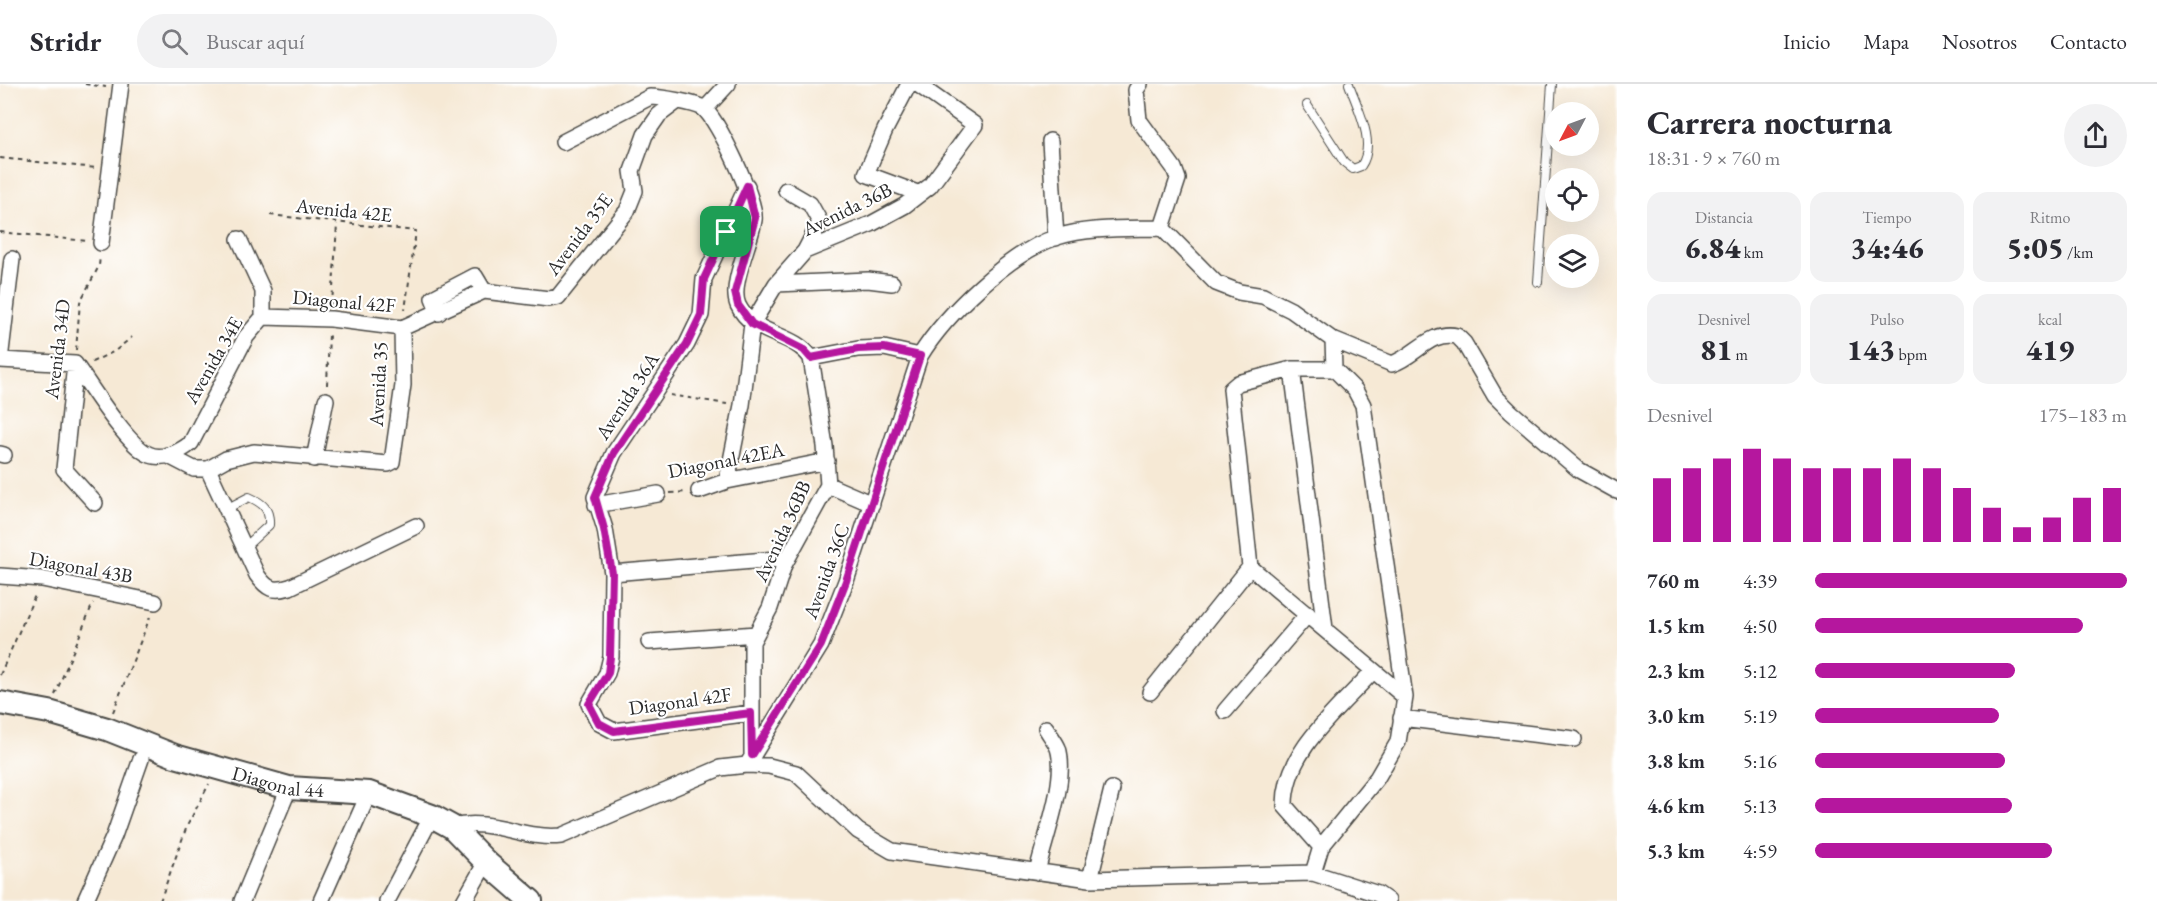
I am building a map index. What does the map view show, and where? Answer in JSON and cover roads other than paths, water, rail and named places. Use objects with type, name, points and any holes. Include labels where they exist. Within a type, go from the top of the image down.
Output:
[{"type":"main road","name":"Diagonal 44","points":[[0,703],[49,712],[107,729],[218,769],[289,788],[369,792],[432,816],[452,827],[486,862],[531,901]]},
{"type":"street","points":[[705,109],[729,84]]},
{"type":"street","points":[[909,84],[885,130],[866,174],[920,194]]},
{"type":"street","name":"Avenida 36B","points":[[727,481],[742,405],[752,324],[776,284],[805,251],[871,224],[920,194],[930,186],[975,125],[917,84]]},
{"type":"street","points":[[1140,84],[1136,90],[1139,120],[1174,168],[1178,179],[1162,228],[1216,283],[1239,292],[1263,296],[1292,310],[1333,340],[1392,364],[1404,360],[1426,342],[1438,336],[1457,336],[1464,343],[1496,396],[1511,412],[1579,470],[1617,491]]},
{"type":"street","points":[[100,243],[121,86]]},
{"type":"street","points":[[563,142],[650,97],[662,97],[675,103],[691,103],[705,109],[747,186],[755,218],[735,292],[738,305],[752,324],[804,350],[811,358],[858,349],[884,348],[920,356]]},
{"type":"street","name":"Avenida 35E","points":[[558,297],[627,211],[635,191],[632,171],[645,135],[660,115],[675,103]]},
{"type":"street","points":[[1050,141],[1056,238]]},
{"type":"street","name":"Avenida 36A","points":[[596,505],[595,497],[614,453],[687,344],[701,315],[704,279],[747,186]]},
{"type":"street","points":[[786,190],[810,204],[820,222],[805,251]]},
{"type":"street","name":"Avenida 36C","points":[[750,760],[821,645],[872,504],[920,356],[928,344],[983,284],[1013,260],[1056,238],[1095,230],[1162,228]]},
{"type":"street","name":"Avenida 34E","points":[[167,455],[180,452],[191,443],[246,337],[263,318],[263,291],[239,239]]},
{"type":"street","points":[[12,259],[0,360],[77,367],[134,444],[149,455],[167,455],[194,469],[208,469],[226,459],[254,452],[314,459],[326,400]]},
{"type":"street","points":[[776,284],[868,280],[892,283]]},
{"type":"street","name":"Diagonal 42F","points":[[263,318],[322,318],[402,328],[484,291],[549,299],[558,297]]},
{"type":"street","name":"Avenida 35","points":[[314,459],[388,464],[394,458],[403,385],[402,328]]},
{"type":"street","points":[[1333,340],[1334,369]]},
{"type":"street","name":"Avenida 36BB","points":[[750,760],[752,642],[770,608],[788,558],[828,485],[827,461],[811,358]]},
{"type":"street","name":"Avenida 34D","points":[[77,367],[64,469],[95,503]]},
{"type":"street","points":[[1292,369],[1325,629]]},
{"type":"street","points":[[1150,692],[1250,567],[1231,389],[1238,383],[1292,369],[1334,369],[1356,390],[1363,405],[1405,697],[1398,742],[1377,778],[1321,847],[1313,873]]},
{"type":"street","name":"Diagonal 42EA","points":[[699,491],[727,481],[827,461]]},
{"type":"street","points":[[208,469],[257,575],[267,588],[278,591],[416,526]]},
{"type":"street","points":[[828,485],[872,504]]},
{"type":"street","name":"Diagonal 42EA","points":[[596,505],[658,494]]},
{"type":"street","points":[[596,505],[604,529],[612,573],[788,558]]},
{"type":"street","points":[[1250,567],[1405,697]]},
{"type":"street","name":"Diagonal 42F","points":[[612,573],[608,673],[589,704],[599,723],[614,731],[751,713]]},
{"type":"street","name":"Diagonal 43B","points":[[0,576],[42,579],[155,602]]},
{"type":"street","points":[[1225,711],[1308,614]]},
{"type":"street","points":[[649,642],[756,634]]},
{"type":"street","points":[[1321,847],[1285,806],[1284,792],[1300,752],[1373,671]]},
{"type":"street","points":[[1401,718],[1574,739]]},
{"type":"street","points":[[1037,872],[1059,781],[1058,747],[1046,728]]},
{"type":"street","points":[[85,901],[114,836],[141,759]]},
{"type":"street","points":[[452,827],[472,822],[545,837],[561,836],[720,768],[750,760],[796,773],[858,831],[892,850],[1090,879],[1313,873],[1378,894],[1388,901]]},
{"type":"street","points":[[242,901],[289,788]]},
{"type":"street","points":[[1090,879],[1112,789]]},
{"type":"street","points":[[321,901],[369,792]]},
{"type":"street","points":[[387,901],[432,816]]},
{"type":"street","points":[[464,901],[486,862]]},
{"type":"lane","points":[[1307,105],[1344,162],[1353,169],[1361,166],[1367,158],[1365,127],[1349,84]]},
{"type":"lane","points":[[1538,282],[1552,84]]},
{"type":"lane","points":[[226,509],[249,497],[261,502],[270,514],[269,525],[244,548]]}]
